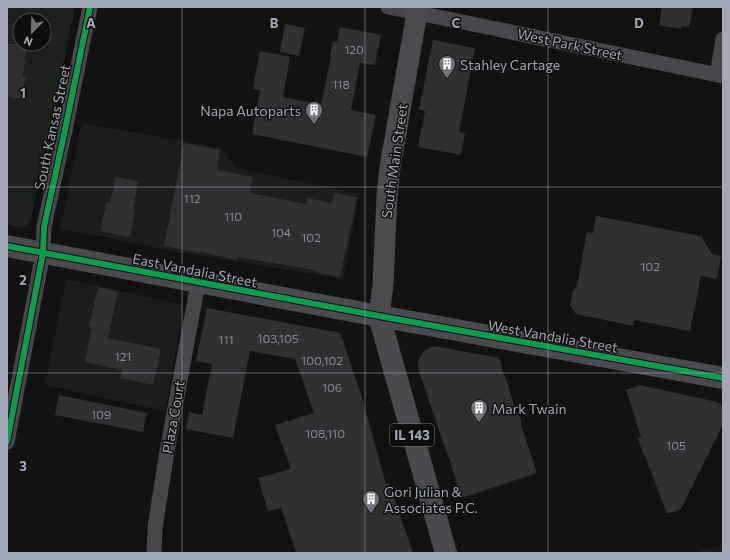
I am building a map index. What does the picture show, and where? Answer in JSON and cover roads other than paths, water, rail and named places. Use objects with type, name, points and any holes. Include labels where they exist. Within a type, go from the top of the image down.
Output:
[{"type":"main road","name":"South Main Street","points":[[379,316],[383,285],[386,195],[418,10]]},
{"type":"main road","name":"East Vandalia Street","points":[[7,246],[379,316]]},
{"type":"main road","name":"West Vandalia Street","points":[[379,316],[723,378]]},
{"type":"main road","name":"IL 143","points":[[379,316],[446,553]]},
{"type":"street","name":"South Kansas Street","points":[[7,442],[43,253],[44,226],[90,7]]},
{"type":"street","name":"West Park Street","points":[[388,7],[418,10],[720,76]]},
{"type":"street","points":[[720,76],[723,39]]},
{"type":"street","name":"Plaza Court","points":[[154,553],[155,528],[166,451],[198,283]]},
{"type":"place","name":"Stahley Cartage","points":[[447,79]]},
{"type":"place","name":"Napa Autoparts","points":[[314,125]]},
{"type":"place","name":"Mark Twain","points":[[479,423]]},
{"type":"place","name":"Gori Julian & Associates P.C.","points":[[371,514]]}]
